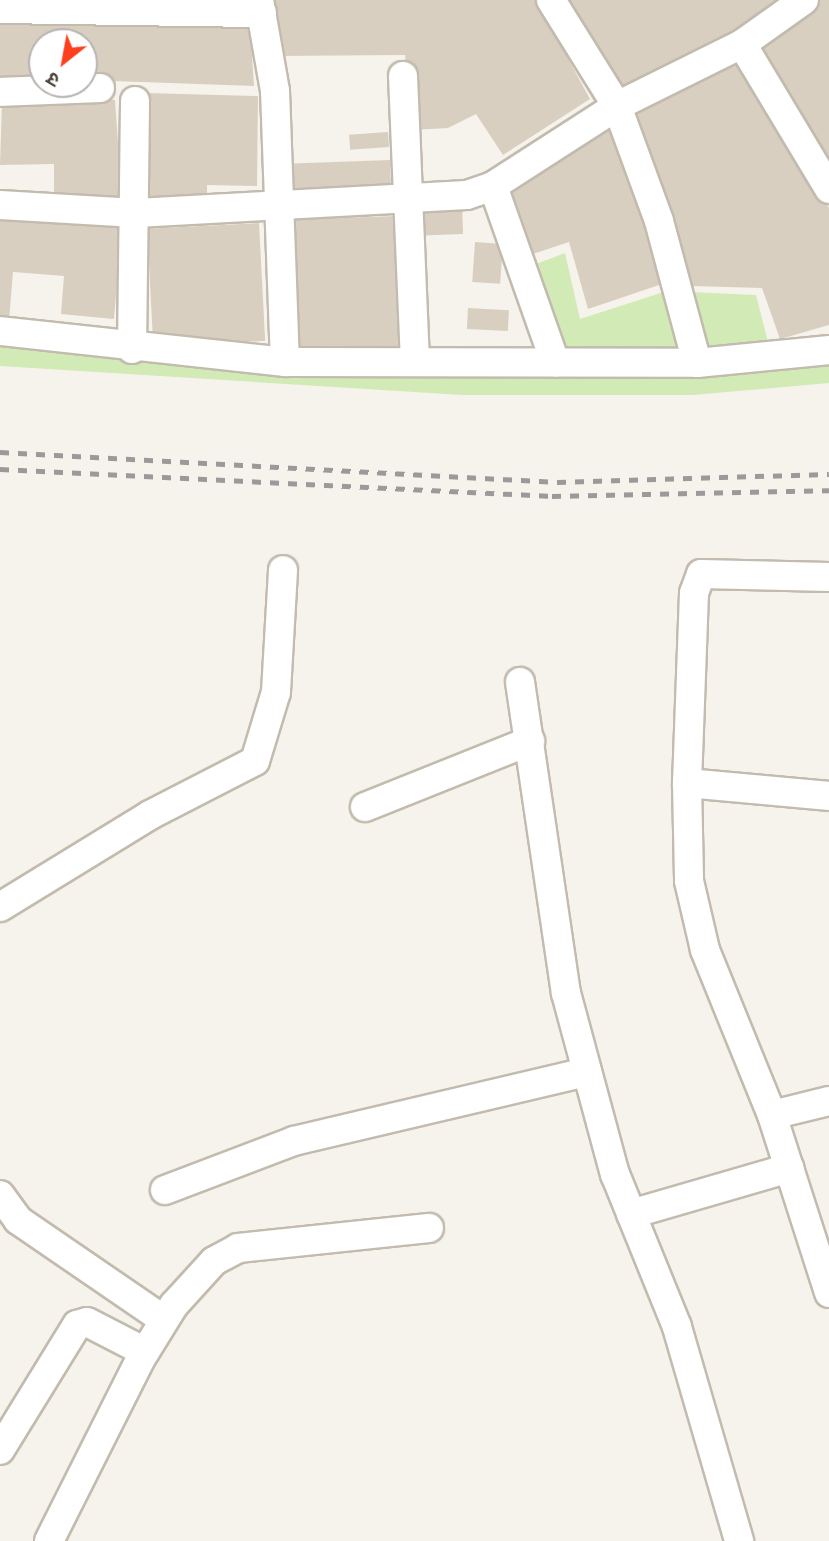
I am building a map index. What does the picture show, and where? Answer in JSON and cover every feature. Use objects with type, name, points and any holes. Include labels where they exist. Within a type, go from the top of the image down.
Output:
[{"type":"street","points":[[551,0],[617,106],[659,221],[697,363]]},
{"type":"street","points":[[0,205],[136,213],[279,208],[409,202],[494,186],[617,106],[742,44],[804,0]]},
{"type":"street","points":[[0,9],[260,6],[275,91],[285,362]]},
{"type":"street","points":[[742,44],[829,189]]},
{"type":"street","points":[[403,76],[415,362]]},
{"type":"street","points":[[0,92],[100,88]]},
{"type":"street","points":[[132,349],[136,213],[135,101]]},
{"type":"street","points":[[494,186],[555,362]]},
{"type":"street","points":[[0,331],[132,349],[285,362],[697,363],[829,350]]},
{"type":"street","points":[[0,907],[150,815],[255,761],[276,692],[284,570]]},
{"type":"street","points":[[829,577],[701,574],[694,593],[687,783],[690,881],[698,924],[772,1115],[829,1293]]},
{"type":"street","points":[[520,682],[566,993],[587,1072],[631,1214],[677,1327],[739,1541]]},
{"type":"street","points":[[365,807],[530,741]]},
{"type":"street","points":[[687,783],[829,796]]},
{"type":"street","points":[[165,1190],[294,1141],[587,1072]]},
{"type":"street","points":[[772,1115],[829,1101]]},
{"type":"street","points":[[631,1214],[789,1168]]},
{"type":"street","points":[[0,1195],[18,1220],[164,1320]]},
{"type":"street","points":[[49,1541],[145,1352],[164,1320],[214,1261],[238,1248],[429,1228]]},
{"type":"street","points":[[0,1450],[77,1325],[88,1322],[145,1352]]},
{"type":"green space","points":[[565,253],[580,319],[667,291],[756,295],[770,350],[829,339],[829,383],[693,395],[462,395],[0,366],[0,325],[295,356],[534,352],[515,272]]},
{"type":"building","points":[[267,0],[536,0],[590,99],[503,155],[476,114],[448,128],[413,130],[405,55],[277,56]]},
{"type":"building","points":[[562,0],[779,0],[734,33],[622,88]]},
{"type":"building","points":[[818,0],[829,0],[829,174],[755,48]]},
{"type":"building","points":[[0,14],[250,23],[254,86],[98,80],[98,28],[28,28],[28,78],[0,77]]},
{"type":"building","points":[[738,55],[829,208],[829,325],[780,339],[762,288],[691,286],[631,111]]},
{"type":"building","points":[[146,93],[258,96],[257,186],[207,185],[207,203],[144,202]]},
{"type":"building","points":[[115,100],[122,200],[54,197],[54,164],[0,165],[2,102]]},
{"type":"building","points":[[620,122],[665,283],[588,309],[569,242],[527,256],[502,191]]},
{"type":"building","points":[[388,132],[389,147],[350,150],[349,135]]},
{"type":"building","points":[[390,160],[391,192],[287,196],[286,164]]},
{"type":"building","points":[[462,204],[463,234],[415,236],[414,206]]},
{"type":"building","points":[[0,212],[122,223],[114,319],[61,314],[64,276],[13,272],[9,321],[0,320]]},
{"type":"building","points":[[396,216],[401,346],[293,350],[288,220]]},
{"type":"building","points":[[259,223],[265,341],[153,347],[147,229]]},
{"type":"building","points":[[475,242],[503,244],[500,284],[472,282]]},
{"type":"building","points":[[468,308],[509,310],[508,331],[467,329]]},
{"type":"railway","points":[[0,452],[557,482],[829,474]]},
{"type":"railway","points":[[0,469],[552,496],[829,490]]}]
